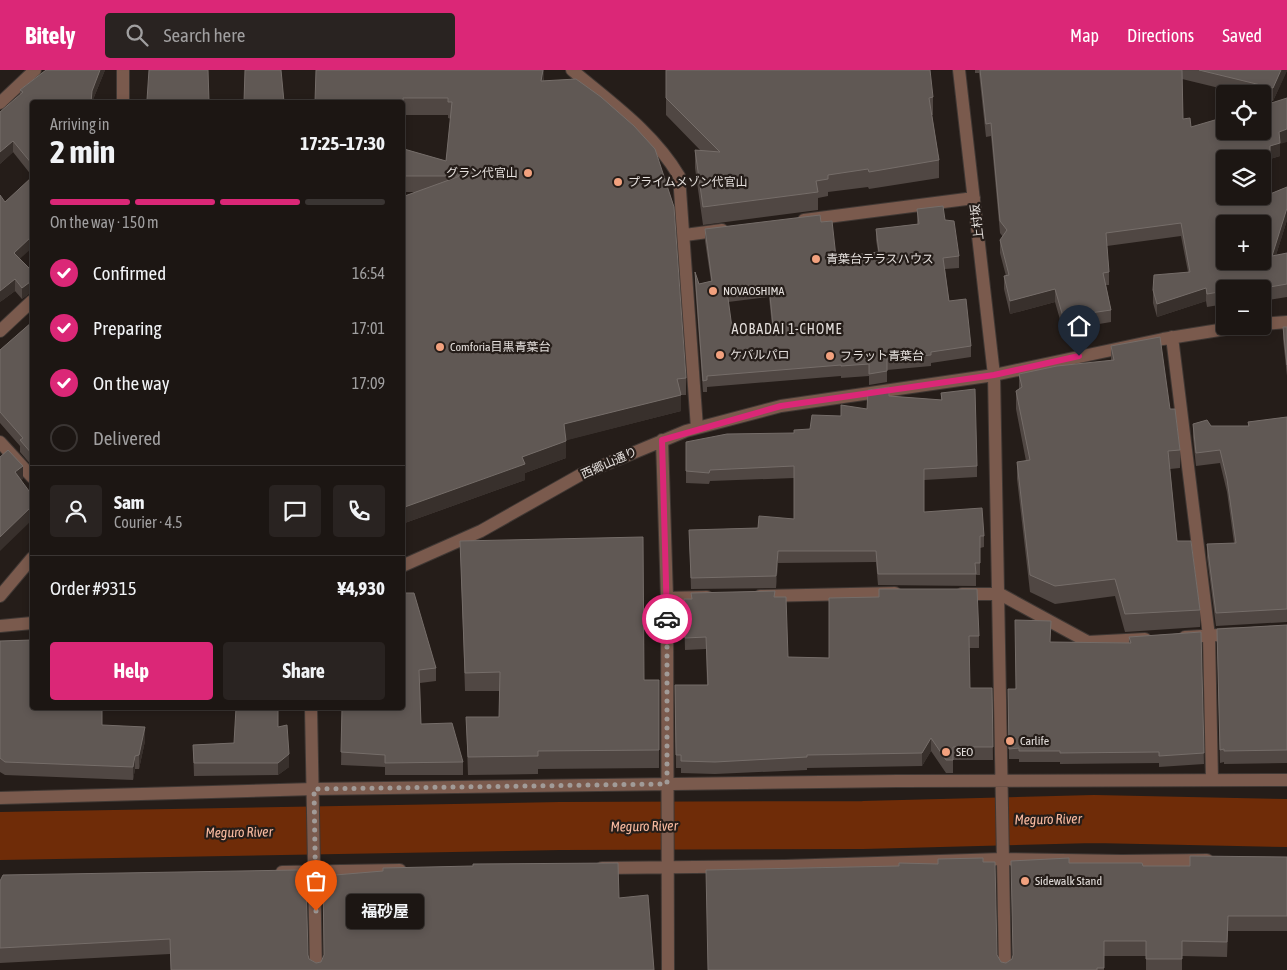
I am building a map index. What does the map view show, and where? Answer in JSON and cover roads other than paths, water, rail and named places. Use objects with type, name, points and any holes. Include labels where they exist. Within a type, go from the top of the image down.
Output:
[{"type":"street","points":[[0,103],[35,70]]},
{"type":"street","points":[[123,70],[123,100]]},
{"type":"street","points":[[572,70],[642,128],[667,156],[679,176],[685,234],[698,428]]},
{"type":"street","name":"上村坂","points":[[959,70],[994,375],[1000,594],[1000,787],[1005,970]]},
{"type":"street","points":[[791,221],[974,198]]},
{"type":"street","points":[[685,234],[733,228]]},
{"type":"street","points":[[0,331],[30,303]]},
{"type":"street","points":[[1271,323],[1287,322]]},
{"type":"street","name":"西郷山通り","points":[[405,565],[480,532],[580,475],[662,440],[698,428],[781,406],[994,375],[1172,337],[1216,330]]},
{"type":"street","points":[[1172,337],[1209,636],[1212,780]]},
{"type":"street","points":[[662,440],[667,598],[668,970]]},
{"type":"street","points":[[0,442],[30,475]]},
{"type":"street","points":[[0,596],[30,560]]},
{"type":"street","points":[[745,596],[910,593]]},
{"type":"street","points":[[950,594],[1000,594],[1088,642],[1248,633]]},
{"type":"street","points":[[667,598],[716,597]]},
{"type":"street","points":[[0,626],[30,623]]},
{"type":"street","points":[[311,710],[316,866],[316,970]]},
{"type":"street","points":[[0,798],[314,794],[634,786],[667,790],[1000,787],[1212,780],[1287,780]]},
{"type":"street","points":[[589,868],[667,862],[784,866],[1002,854],[1122,862],[1219,860]]},
{"type":"street","points":[[267,872],[316,866],[413,870]]},
{"type":"waterway","name":"Meguro River","points":[[0,836],[560,826],[863,825],[1094,819],[1287,823]]},
{"type":"place","name":"グラン代官山","points":[[528,173]]},
{"type":"place","name":"プライムメゾン代官山","points":[[618,182]]},
{"type":"place","name":"青葉台テラスハウス","points":[[816,259]]},
{"type":"place","name":"NOVAOSHIMA","points":[[713,291]]},
{"type":"place","name":"Comforia目黒青葉台","points":[[440,347]]},
{"type":"place","name":"ケバルパロ","points":[[720,355]]},
{"type":"place","name":"フラット青葉台","points":[[830,356]]},
{"type":"place","name":"Carlife","points":[[1010,741]]},
{"type":"place","name":"SEO","points":[[946,752]]},
{"type":"place","name":"Sidewalk Stand","points":[[1025,881]]},
{"type":"place","name":"福砂屋","points":[[316,911]]},
{"type":"district","name":"AOBADAI 1-CHOME","points":[[787,329]]}]
